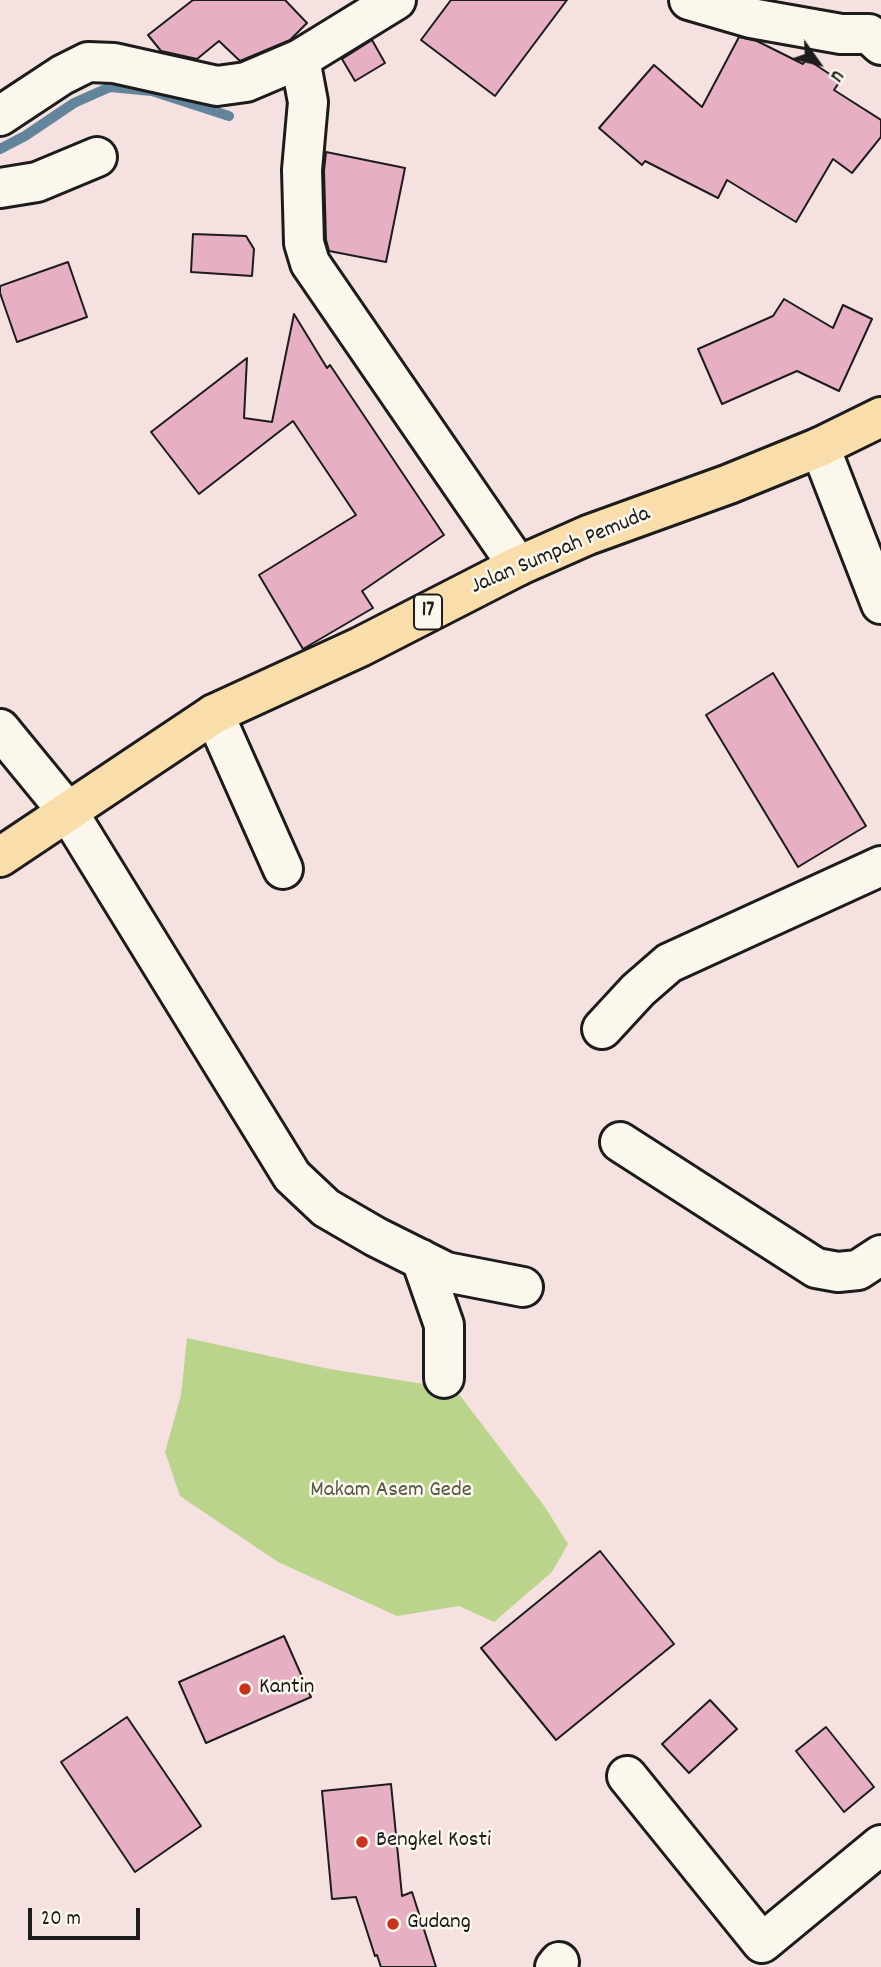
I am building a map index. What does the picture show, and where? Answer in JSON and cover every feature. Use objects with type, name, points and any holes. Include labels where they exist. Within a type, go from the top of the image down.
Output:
[{"type":"highway","name":"Jalan Sumpah Pemuda","points":[[0,857],[214,714],[360,647],[518,566],[588,536],[820,447],[881,417]]},
{"type":"street","points":[[0,116],[62,75],[88,62],[114,63],[217,86],[246,82],[300,59],[396,0]]},
{"type":"street","points":[[689,0],[751,19],[841,34],[877,35]]},
{"type":"street","points":[[300,59],[308,103],[303,170],[304,243],[310,263],[518,566]]},
{"type":"street","points":[[0,188],[37,182],[97,157]]},
{"type":"street","points":[[820,447],[881,604]]},
{"type":"street","points":[[214,714],[283,869]]},
{"type":"street","points":[[0,729],[68,811],[292,1176],[326,1208],[446,1272],[523,1287]]},
{"type":"street","points":[[602,1029],[638,990],[669,962],[774,917],[881,866]]},
{"type":"street","points":[[620,1142],[816,1268],[838,1272],[858,1270],[881,1255]]},
{"type":"street","points":[[421,1259],[444,1325],[444,1378]]},
{"type":"street","points":[[627,1776],[773,1955],[881,1845]]},
{"type":"green space","name":"Makam Asem Gede","points":[[187,1338],[324,1368],[455,1389],[545,1507],[568,1544],[552,1572],[494,1622],[459,1606],[397,1616],[278,1562],[180,1496],[165,1452],[181,1395]]},
{"type":"building","points":[[193,0],[285,0],[307,23],[290,40],[240,61],[219,41],[197,59],[161,51],[148,35]]},
{"type":"building","points":[[451,0],[567,0],[495,96],[421,40]]},
{"type":"building","points":[[739,37],[757,41],[803,64],[807,59],[840,81],[834,90],[881,120],[881,137],[852,173],[833,159],[796,222],[727,180],[718,198],[645,161],[642,165],[599,128],[654,65],[702,107]]},
{"type":"building","points":[[372,40],[385,63],[355,81],[342,59]]},
{"type":"building","points":[[326,152],[405,168],[386,262],[329,251],[326,240]]},
{"type":"building","points":[[193,234],[246,236],[254,249],[252,276],[191,272]]},
{"type":"building","points":[[68,262],[87,317],[17,342],[0,286]]},
{"type":"building","points":[[784,299],[833,328],[843,305],[872,319],[839,391],[797,371],[722,404],[698,349],[773,316]]},
{"type":"building","points":[[294,314],[327,368],[330,365],[444,535],[362,591],[373,608],[303,649],[259,575],[356,515],[293,421],[199,494],[151,432],[247,358],[244,418],[272,422]]},
{"type":"building","points":[[773,673],[866,826],[798,867],[706,715]]},
{"type":"building","points":[[600,1551],[674,1644],[556,1740],[481,1648]]},
{"type":"building","name":"Kantin","points":[[284,1636],[311,1697],[206,1743],[179,1682]]},
{"type":"building","points":[[710,1700],[737,1729],[689,1773],[662,1744]]},
{"type":"building","points":[[127,1717],[201,1826],[135,1872],[61,1762]]},
{"type":"building","points":[[826,1727],[874,1787],[844,1812],[796,1751]]},
{"type":"building","name":"Bengkel Kosti","points":[[391,1784],[402,1896],[412,1892],[436,1967],[381,1967],[356,1897],[332,1899],[322,1791]]},
{"type":"waterway","points":[[0,149],[25,136],[74,103],[110,87],[152,91],[229,116]]},
{"type":"place","name":"Kantin","points":[[245,1689]]},
{"type":"place","name":"Bengkel Kosti","points":[[362,1842]]},
{"type":"place","name":"Gudang","points":[[393,1924]]}]
